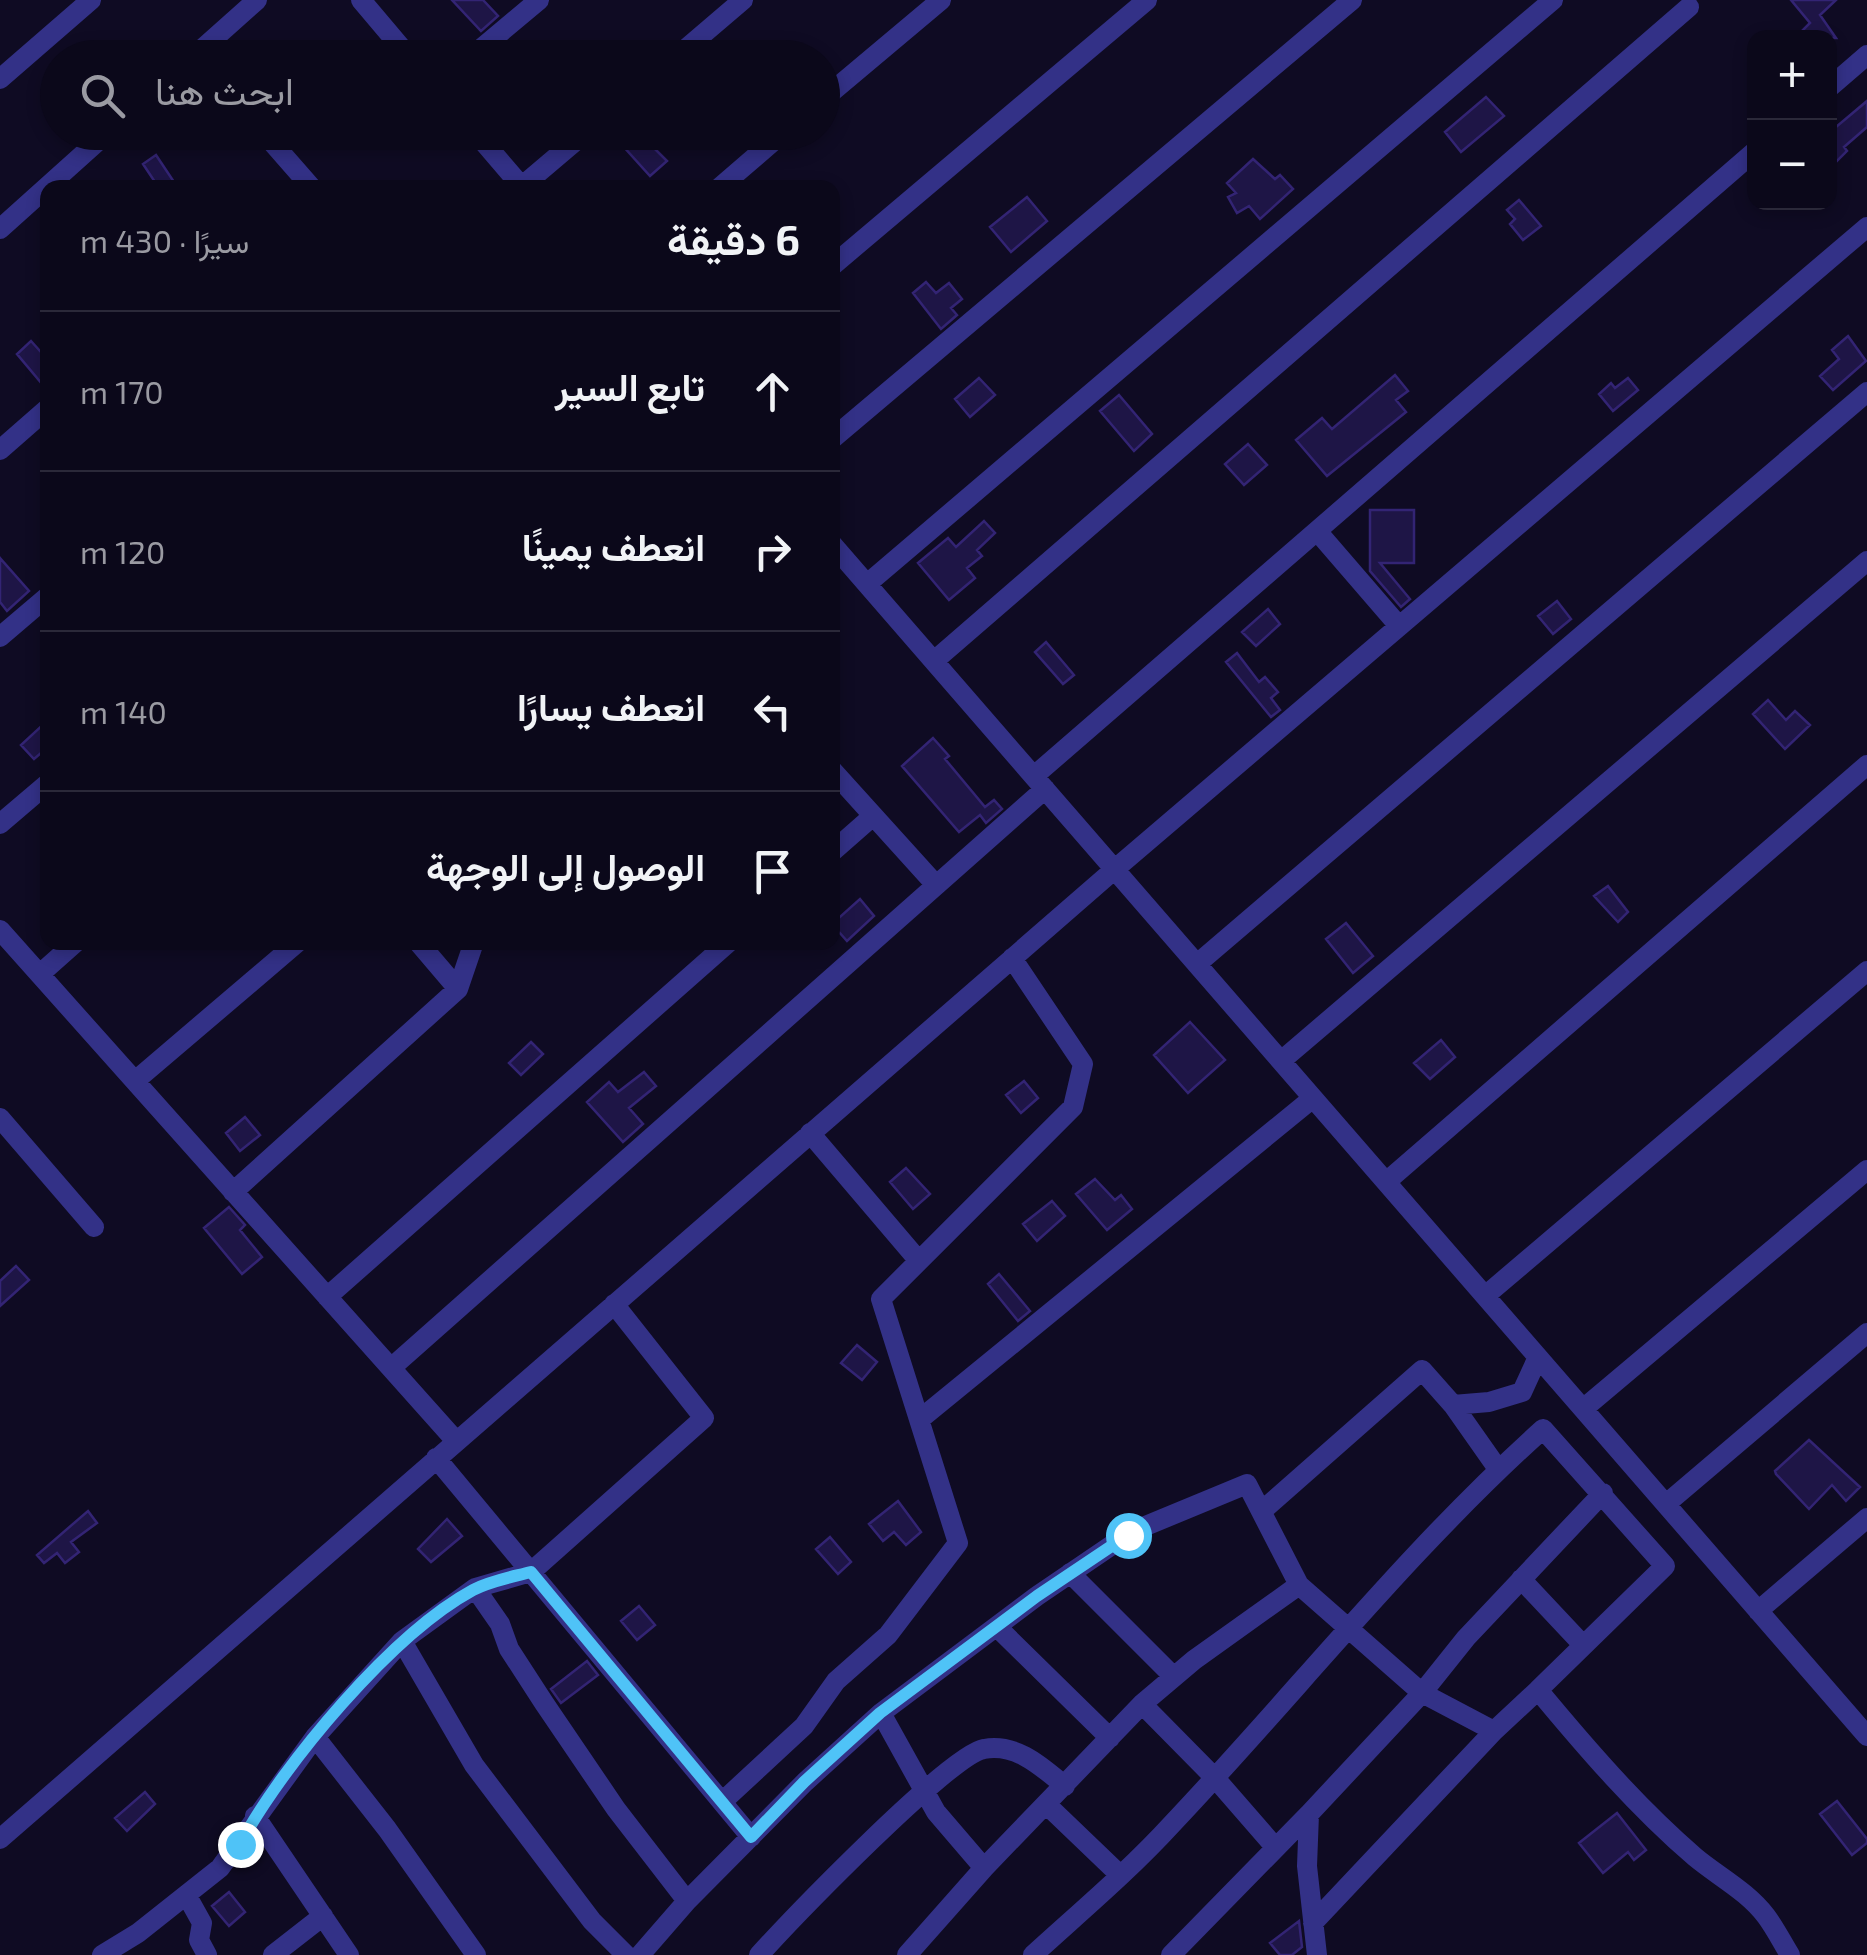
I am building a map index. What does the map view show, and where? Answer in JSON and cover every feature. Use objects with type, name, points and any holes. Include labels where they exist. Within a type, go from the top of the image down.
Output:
[{"type":"street","points":[[45,40],[90,0]]},
{"type":"street","points":[[213,40],[257,0]]},
{"type":"street","points":[[360,0],[394,40]]},
{"type":"street","points":[[491,40],[538,0]]},
{"type":"street","points":[[696,40],[743,0]]},
{"type":"street","points":[[840,85],[941,0]]},
{"type":"street","points":[[840,259],[1147,0]]},
{"type":"street","points":[[840,431],[1352,0]]},
{"type":"street","points":[[867,584],[1554,0]]},
{"type":"street","points":[[934,660],[1690,2]]},
{"type":"street","points":[[0,80],[40,44]]},
{"type":"street","points":[[1837,82],[1867,55]]},
{"type":"street","points":[[55,180],[88,150]]},
{"type":"street","points":[[278,150],[302,180]]},
{"type":"street","points":[[491,150],[516,180]]},
{"type":"street","points":[[530,180],[565,150]]},
{"type":"street","points":[[728,180],[763,150]]},
{"type":"street","points":[[391,1368],[936,885],[1039,782],[1317,531],[1747,158]]},
{"type":"street","points":[[0,229],[40,193]]},
{"type":"street","points":[[0,1839],[1114,869],[1867,227]]},
{"type":"street","points":[[1197,964],[1867,392]]},
{"type":"street","points":[[0,450],[40,415]]},
{"type":"street","points":[[1317,531],[1399,626]]},
{"type":"street","points":[[840,553],[1758,1611],[1862,1722]]},
{"type":"street","points":[[1281,1061],[1867,561]]},
{"type":"street","points":[[0,637],[40,603]]},
{"type":"street","points":[[1386,1182],[1867,765]]},
{"type":"street","points":[[840,779],[936,885]]},
{"type":"street","points":[[0,824],[40,789]]},
{"type":"street","points":[[840,845],[873,816]]},
{"type":"street","points":[[0,930],[456,1441]]},
{"type":"street","points":[[40,974],[67,950]]},
{"type":"street","points":[[135,1081],[289,950]]},
{"type":"street","points":[[425,950],[458,989]]},
{"type":"street","points":[[233,1192],[458,989],[471,950]]},
{"type":"street","points":[[327,1296],[721,950]]},
{"type":"street","points":[[722,1802],[804,1726],[836,1680],[888,1635],[958,1543],[881,1299],[1072,1107],[1083,1064],[1012,958]]},
{"type":"street","points":[[1484,1296],[1867,971]]},
{"type":"street","points":[[919,1420],[1313,1098]]},
{"type":"street","points":[[0,1118],[94,1227]]},
{"type":"street","points":[[810,1134],[919,1261]]},
{"type":"street","points":[[1583,1409],[1867,1170]]},
{"type":"street","points":[[102,1955],[187,1896],[231,1856],[255,1816],[315,1737],[402,1641],[476,1588],[531,1572],[704,1418],[614,1304]]},
{"type":"street","points":[[1666,1504],[1867,1334]]},
{"type":"street","points":[[1454,1404],[1489,1402],[1522,1392],[1538,1357]]},
{"type":"street","points":[[1263,1510],[1422,1370],[1454,1404],[1498,1468]]},
{"type":"street","points":[[1033,1955],[1120,1876],[1215,1778],[1348,1627],[1498,1468],[1543,1429],[1665,1566],[1494,1731],[1314,1923]]},
{"type":"street","points":[[436,1458],[751,1837]]},
{"type":"street","points":[[640,1955],[804,1782],[880,1713],[1070,1573],[1143,1527],[1248,1484],[1299,1585],[1422,1693],[1494,1731]]},
{"type":"street","points":[[1171,1955],[1309,1814],[1422,1693],[1458,1646],[1603,1493]]},
{"type":"street","points":[[1758,1611],[1867,1518]]},
{"type":"street","points":[[1070,1573],[1174,1677]]},
{"type":"street","points":[[1522,1579],[1583,1645]]},
{"type":"street","points":[[907,1955],[984,1868],[1142,1704],[1299,1585]]},
{"type":"street","points":[[476,1588],[544,1703],[616,1809],[687,1902]]},
{"type":"street","points":[[997,1627],[1110,1738]]},
{"type":"street","points":[[402,1641],[474,1766],[592,1921],[626,1955]]},
{"type":"street","points":[[1538,1690],[1634,1798],[1697,1859],[1736,1887],[1766,1916],[1780,1951]]},
{"type":"street","points":[[1142,1704],[1215,1778],[1275,1847]]},
{"type":"street","points":[[880,1713],[924,1791],[953,1834],[984,1868]]},
{"type":"street","points":[[315,1737],[476,1955]]},
{"type":"street","points":[[759,1955],[924,1791],[973,1752],[984,1748],[1026,1756],[1065,1786]]},
{"type":"street","points":[[1047,1805],[1120,1876]]},
{"type":"street","points":[[1309,1814],[1307,1866],[1317,1955]]},
{"type":"street","points":[[255,1816],[348,1955]]},
{"type":"street","points":[[187,1896],[202,1923],[200,1940],[207,1955]]},
{"type":"street","points":[[273,1955],[323,1916]]},
{"type":"building","points":[[452,0],[483,0],[498,16],[481,31]]},
{"type":"building","points":[[1791,0],[1836,0],[1820,15],[1830,30],[1803,30],[1810,23]]},
{"type":"building","points":[[1486,97],[1504,116],[1461,152],[1445,132]]},
{"type":"building","points":[[1867,101],[1867,127],[1844,147],[1847,151],[1837,161],[1837,126]]},
{"type":"building","points":[[627,150],[656,150],[667,161],[650,176]]},
{"type":"building","points":[[156,155],[173,180],[154,180],[143,164]]},
{"type":"building","points":[[1253,159],[1275,179],[1280,175],[1293,189],[1260,219],[1249,206],[1237,213],[1228,197],[1236,193],[1227,183]]},
{"type":"building","points":[[1027,197],[1047,221],[1011,252],[990,227]]},
{"type":"building","points":[[1519,200],[1541,226],[1523,240],[1510,224],[1515,219],[1507,210]]},
{"type":"building","points":[[926,282],[936,293],[949,283],[962,299],[951,308],[957,315],[941,329],[913,293]]},
{"type":"building","points":[[1848,336],[1866,361],[1833,390],[1820,376],[1839,359],[1832,350]]},
{"type":"building","points":[[31,341],[40,351],[40,381],[17,354]]},
{"type":"building","points":[[1395,375],[1408,391],[1396,400],[1406,412],[1327,476],[1296,440],[1322,418],[1332,429]]},
{"type":"building","points":[[979,378],[995,395],[970,417],[955,399]]},
{"type":"building","points":[[1628,378],[1638,390],[1613,411],[1599,394],[1611,383],[1615,388]]},
{"type":"building","points":[[1119,395],[1152,434],[1134,451],[1100,411]]},
{"type":"building","points":[[1248,444],[1267,465],[1244,485],[1225,464]]},
{"type":"building","points":[[1370,510],[1414,510],[1414,563],[1380,563],[1410,599],[1401,607],[1370,571]]},
{"type":"building","points":[[984,521],[995,533],[977,550],[982,556],[967,568],[975,578],[949,600],[918,563],[948,538],[956,547]]},
{"type":"building","points":[[0,558],[29,591],[7,611],[0,602]]},
{"type":"building","points":[[1557,601],[1571,619],[1553,634],[1538,616]]},
{"type":"building","points":[[1268,609],[1280,624],[1256,646],[1242,632]]},
{"type":"building","points":[[1046,642],[1074,675],[1063,684],[1035,652]]},
{"type":"building","points":[[1237,653],[1259,682],[1265,677],[1278,692],[1271,698],[1280,710],[1271,717],[1226,662]]},
{"type":"building","points":[[1768,700],[1786,720],[1795,711],[1810,725],[1785,749],[1753,714]]},
{"type":"building","points":[[40,727],[40,754],[34,759],[21,745]]},
{"type":"building","points":[[933,738],[949,756],[945,759],[985,807],[994,800],[1002,809],[986,823],[980,815],[959,832],[902,766]]},
{"type":"building","points":[[1608,886],[1628,912],[1618,922],[1594,896]]},
{"type":"building","points":[[860,899],[874,916],[847,941],[840,933],[840,917]]},
{"type":"building","points":[[1346,923],[1373,956],[1353,973],[1326,939]]},
{"type":"building","points":[[1190,1022],[1225,1060],[1188,1093],[1154,1055]]},
{"type":"building","points":[[1441,1040],[1455,1057],[1430,1079],[1414,1063]]},
{"type":"building","points":[[531,1042],[543,1054],[521,1075],[509,1063]]},
{"type":"building","points":[[644,1072],[656,1086],[629,1108],[643,1124],[623,1142],[587,1102],[609,1082],[618,1092]]},
{"type":"building","points":[[1024,1081],[1038,1098],[1021,1113],[1006,1095]]},
{"type":"building","points":[[245,1117],[260,1135],[240,1151],[226,1133]]},
{"type":"building","points":[[906,1168],[930,1194],[913,1209],[890,1182]]},
{"type":"building","points":[[1095,1179],[1115,1200],[1121,1195],[1132,1209],[1107,1230],[1076,1194]]},
{"type":"building","points":[[1052,1201],[1065,1216],[1037,1241],[1023,1224]]},
{"type":"building","points":[[229,1207],[245,1225],[240,1230],[262,1257],[242,1274],[204,1228]]},
{"type":"building","points":[[16,1266],[29,1280],[0,1306],[0,1281]]},
{"type":"building","points":[[999,1274],[1030,1311],[1018,1321],[988,1284]]},
{"type":"building","points":[[857,1345],[877,1362],[862,1380],[841,1363]]},
{"type":"building","points":[[1809,1440],[1860,1487],[1846,1501],[1832,1485],[1809,1509],[1776,1474]]},
{"type":"building","points":[[898,1501],[921,1532],[906,1545],[894,1532],[883,1541],[869,1524]]},
{"type":"building","points":[[88,1511],[97,1523],[71,1542],[79,1552],[65,1563],[57,1553],[44,1563],[37,1555]]},
{"type":"building","points":[[447,1519],[462,1536],[431,1562],[418,1549]]},
{"type":"building","points":[[830,1537],[851,1562],[838,1574],[816,1549]]},
{"type":"building","points":[[639,1606],[655,1625],[637,1640],[621,1621]]},
{"type":"building","points":[[587,1661],[598,1675],[561,1703],[551,1689]]},
{"type":"building","points":[[145,1792],[155,1804],[127,1831],[115,1818]]},
{"type":"building","points":[[1837,1801],[1867,1839],[1852,1855],[1820,1814]]},
{"type":"building","points":[[1617,1813],[1646,1850],[1634,1860],[1628,1852],[1603,1873],[1579,1843]]},
{"type":"building","points":[[229,1892],[245,1912],[229,1926],[212,1906]]},
{"type":"building","points":[[1299,1921],[1302,1947],[1292,1955],[1280,1955],[1270,1943]]},
{"type":"route","points":[[240,1844],[255,1816],[315,1737],[402,1641],[476,1588],[531,1572],[751,1837],[880,1713],[1037,1596],[1128,1535]]}]
